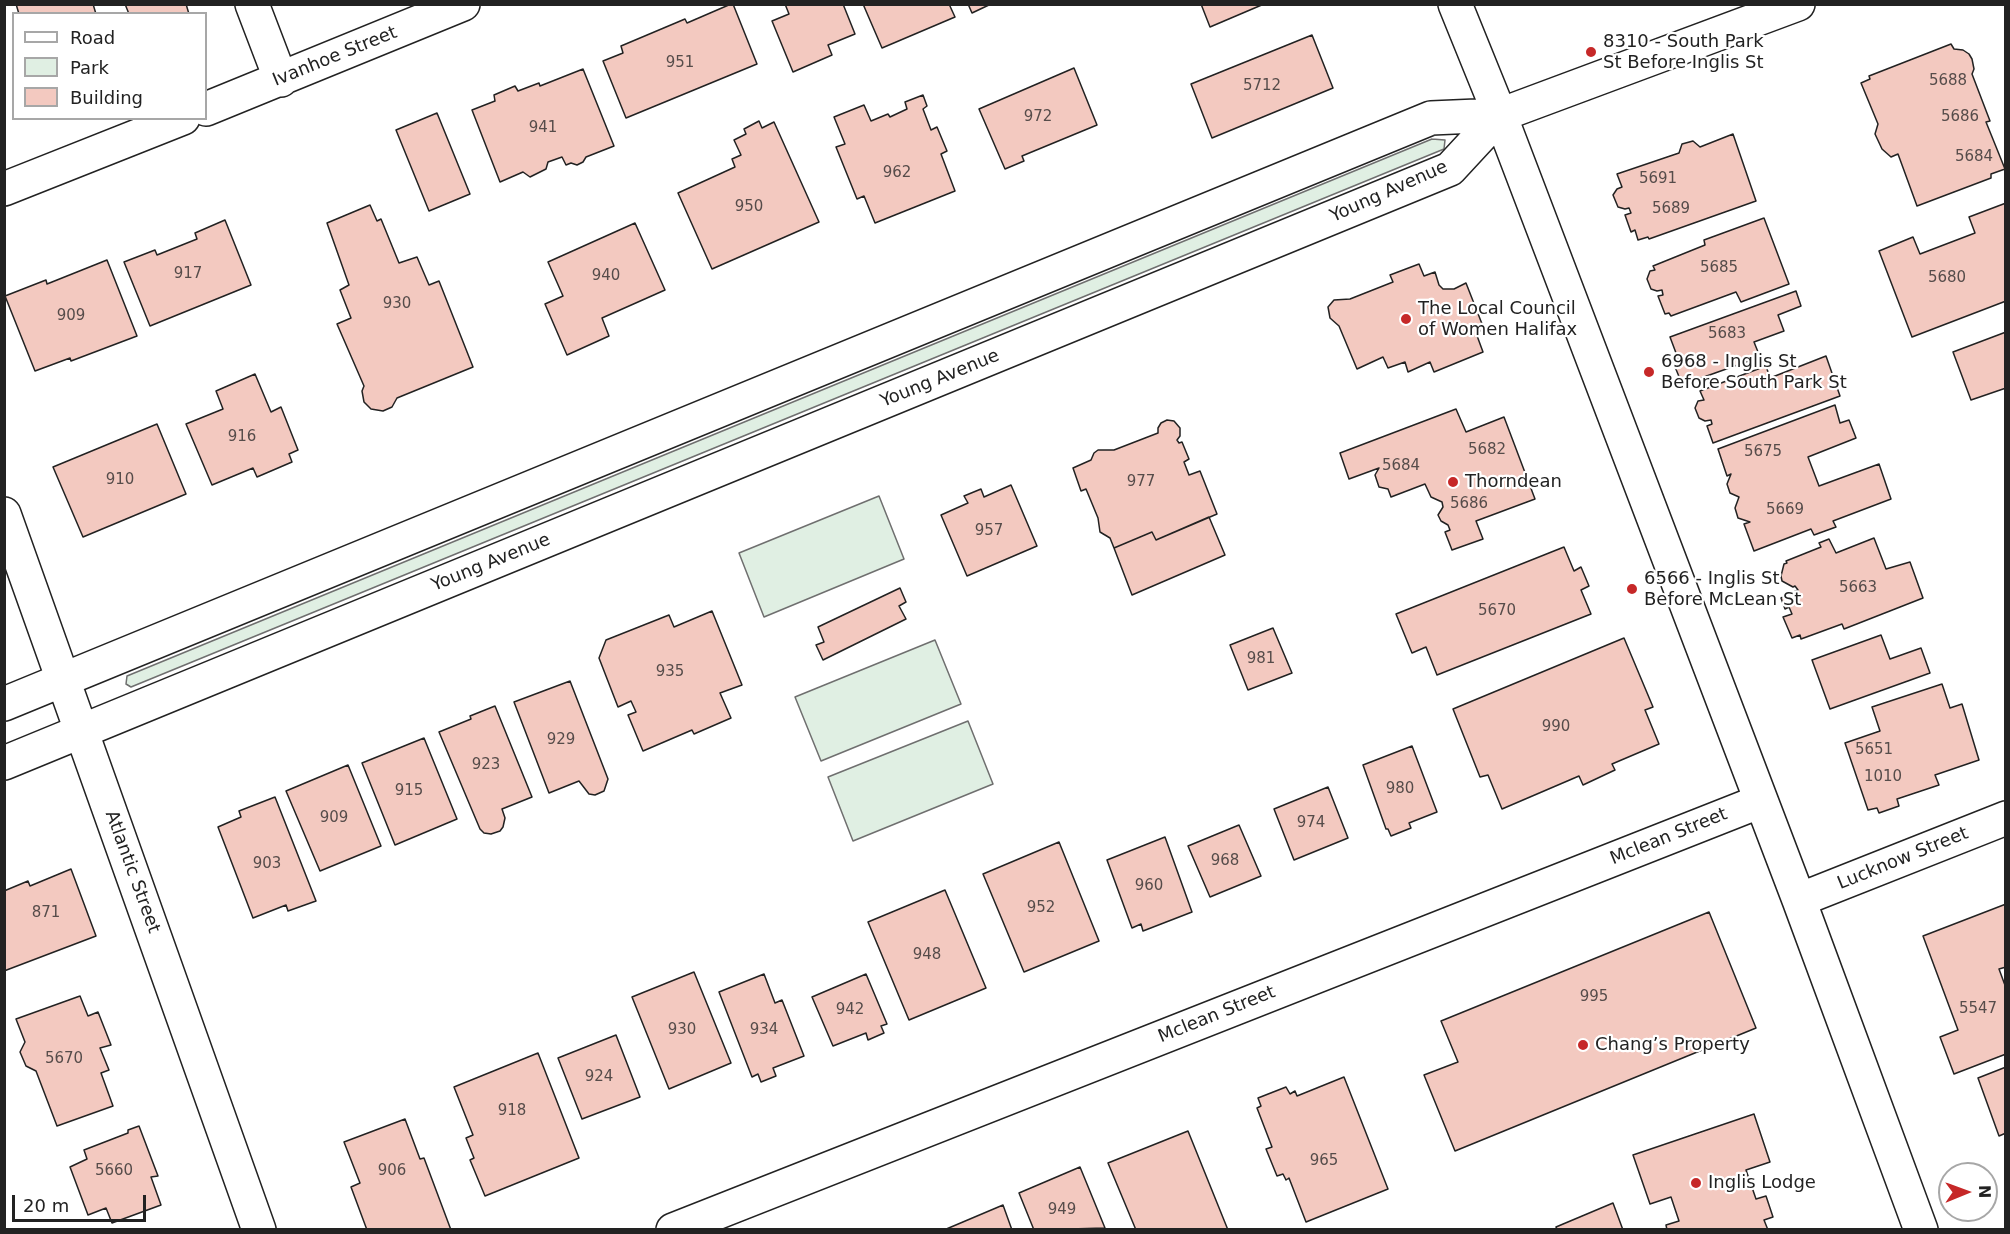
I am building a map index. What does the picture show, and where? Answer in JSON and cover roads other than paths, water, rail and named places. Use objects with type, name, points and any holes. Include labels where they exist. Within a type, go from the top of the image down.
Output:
[{"type":"street","points":[[252,4],[281,80]]},
{"type":"street","name":"Ivanhoe Street","points":[[207,110],[463,4]]},
{"type":"street","points":[[1455,4],[1500,115],[1800,900],[1921,1230]]},
{"type":"street","points":[[4,704],[1431,118],[1500,115],[1798,4]]},
{"type":"street","name":"Young Avenue","points":[[4,763],[1450,169],[1500,115]]},
{"type":"street","points":[[4,189],[178,120]]},
{"type":"street","name":"Atlantic Street","points":[[4,514],[260,1230]]},
{"type":"street","name":"Mclean Street","points":[[673,1230],[1761,801]]},
{"type":"street","name":"Lucknow Street","points":[[1800,900],[2006,818]]},
{"type":"place","name":"8310 - South Park St Before Inglis St","points":[[1591,52]]},
{"type":"place","name":"The Local Council of Women Halifax","points":[[1406,319]]},
{"type":"place","name":"6968 - Inglis St Before South Park St","points":[[1649,372]]},
{"type":"place","name":"Thorndean","points":[[1453,482]]},
{"type":"place","name":"6566 - Inglis St Before McLean St","points":[[1632,589]]},
{"type":"place","name":"Chang’s Property","points":[[1583,1045]]},
{"type":"place","name":"Inglis Lodge","points":[[1696,1183]]}]
